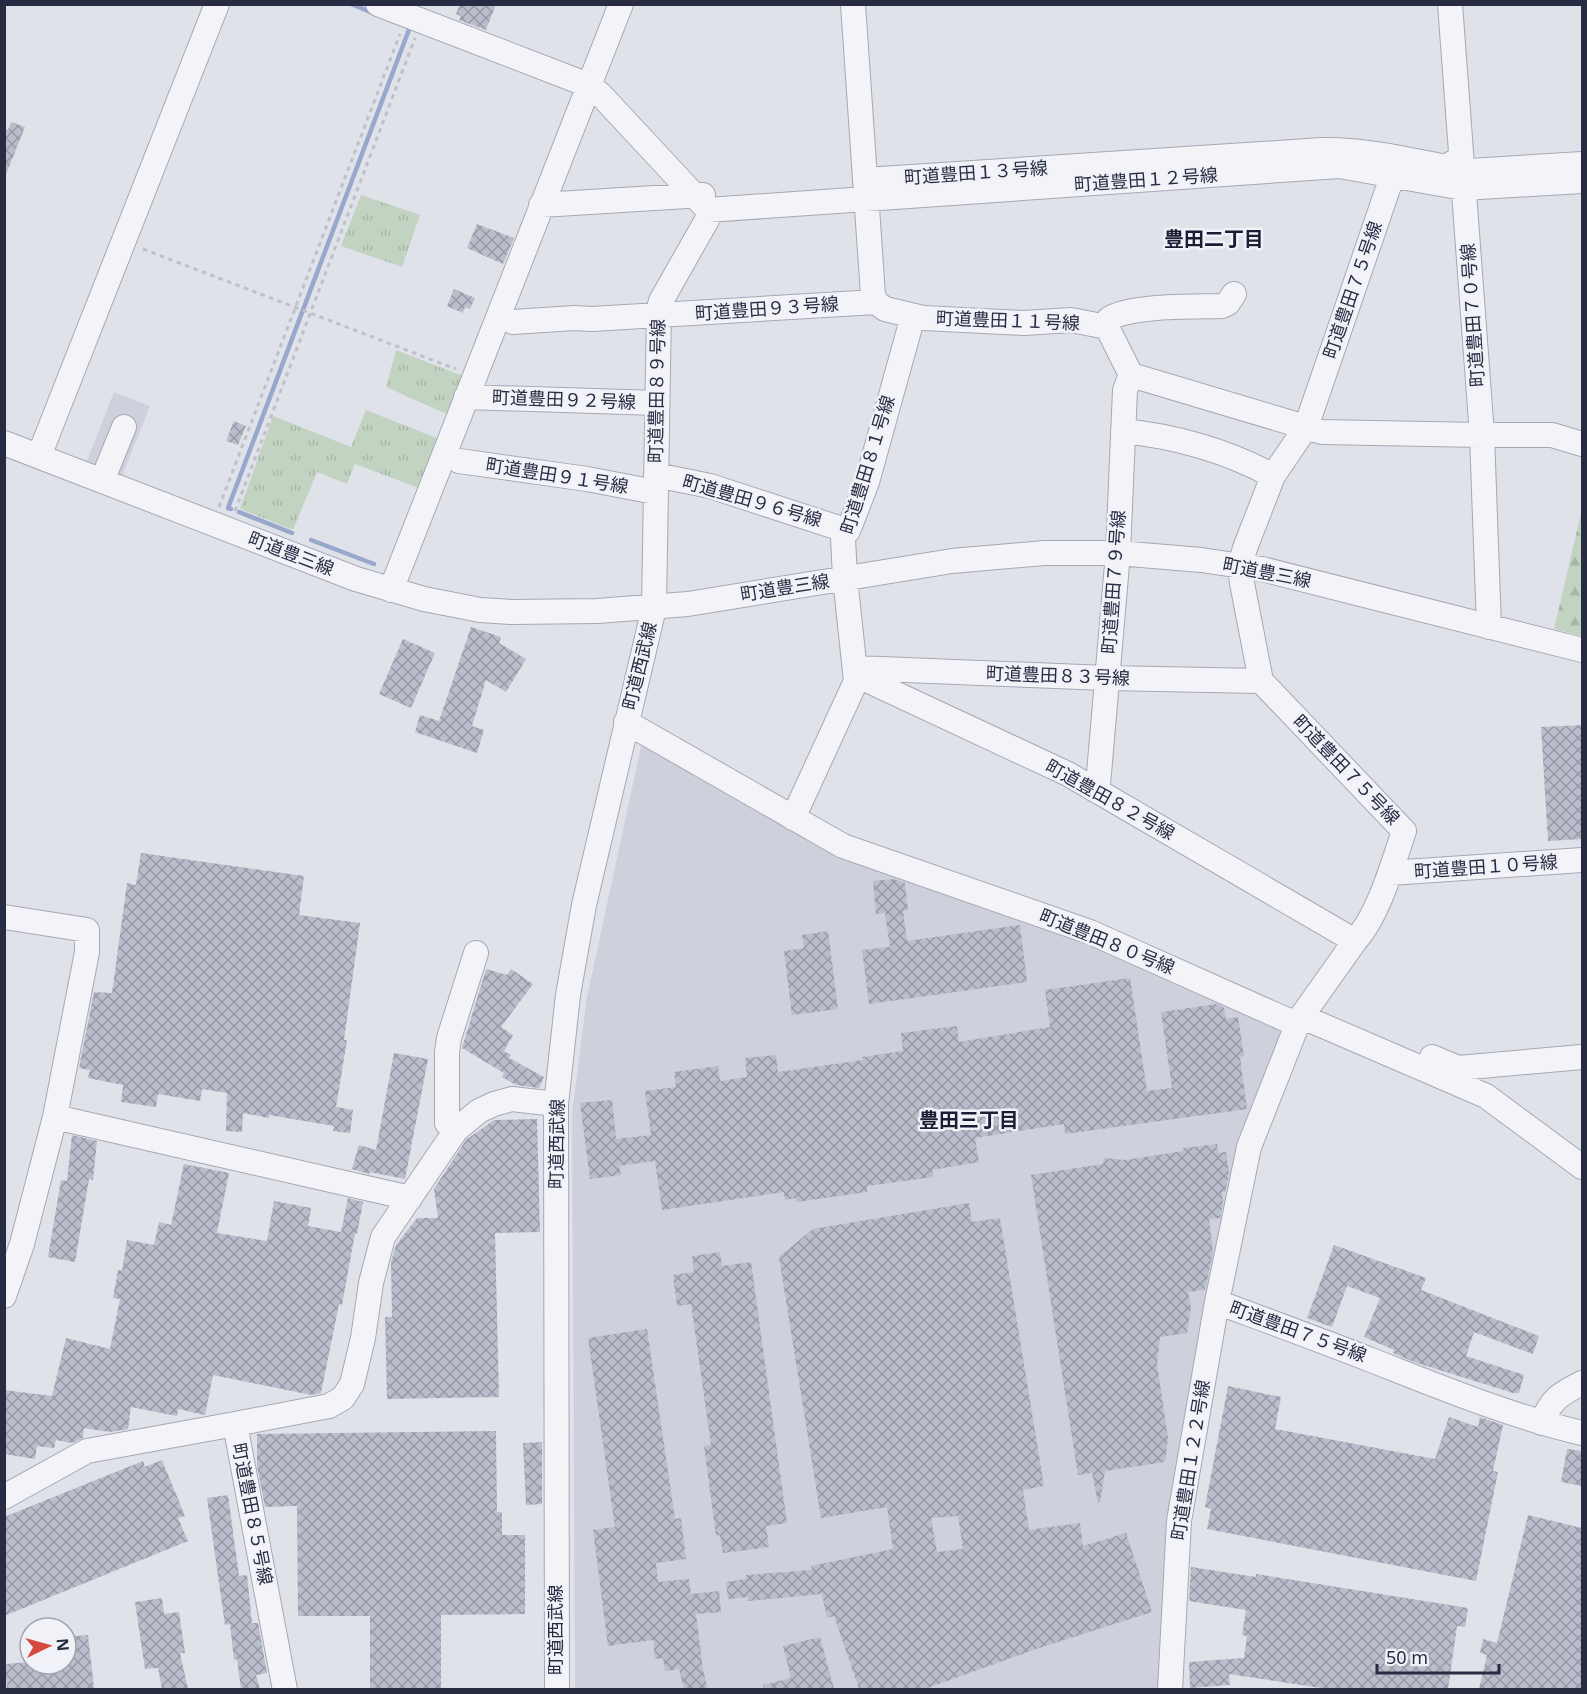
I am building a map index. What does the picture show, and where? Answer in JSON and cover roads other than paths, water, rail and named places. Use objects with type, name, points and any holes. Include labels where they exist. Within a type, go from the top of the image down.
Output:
[{"type":"street","points":[[39,456],[218,4]]},
{"type":"street","points":[[378,4],[412,25],[591,87],[702,203]]},
{"type":"street","points":[[391,590],[543,210],[621,4]]},
{"type":"street","points":[[853,4],[873,295],[876,302]]},
{"type":"street","name":"町道豊田７０号線","points":[[1450,4],[1482,435],[1489,627]]},
{"type":"street","name":"町道豊田１３号線","points":[[866,187],[1322,150],[1348,150],[1446,167],[1457,160],[1463,177],[1469,171],[1582,164]]},
{"type":"street","name":"町道豊田１２号線","points":[[543,210],[702,203],[866,187],[1339,166],[1393,174],[1582,181]]},
{"type":"street","name":"町道豊田７５号線","points":[[1393,174],[1306,427],[1273,476],[1240,566],[1261,681],[1404,831],[1390,873],[1364,931],[1304,1013],[1248,1147],[1217,1302],[1314,1337],[1450,1391],[1542,1423],[1582,1433]]},
{"type":"street","name":"町道豊田８９号線","points":[[654,608],[658,315],[661,301],[708,218],[702,203]]},
{"type":"street","points":[[1107,327],[1109,319],[1115,315],[1158,309],[1222,306],[1228,303],[1234,294]]},
{"type":"street","name":"町道豊田９３号線","points":[[513,322],[876,302]]},
{"type":"street","name":"町道豊田１１号線","points":[[876,302],[885,309],[913,316],[1024,323],[1071,320],[1107,327],[1131,375]]},
{"type":"street","name":"町道豊田８１号線","points":[[793,818],[856,681],[843,538],[848,531],[867,482],[913,316]]},
{"type":"street","points":[[1131,375],[1322,432],[1552,435],[1582,444]]},
{"type":"street","name":"町道豊田７９号線","points":[[1095,790],[1098,785],[1118,553],[1125,390],[1131,375]]},
{"type":"street","name":"町道豊田９２号線","points":[[471,390],[657,403]]},
{"type":"street","points":[[102,481],[124,427]]},
{"type":"street","points":[[1124,431],[1200,446],[1273,476]]},
{"type":"street","name":"町道豊三線","points":[[4,443],[356,579],[424,599],[490,610],[597,611],[654,608],[951,561],[1044,553],[1118,553],[1240,566],[1300,578],[1582,650]]},
{"type":"street","name":"町道豊田９１号線","points":[[459,461],[587,480],[656,483]]},
{"type":"street","name":"町道豊田９６号線","points":[[656,483],[710,486],[848,531]]},
{"type":"street","name":"町道西武線","points":[[556,1689],[556,1104],[568,995],[584,905],[654,608]]},
{"type":"street","name":"町道豊田８３号線","points":[[856,671],[1261,681]]},
{"type":"street","name":"町道豊田８２号線","points":[[856,671],[1068,774],[1355,941]]},
{"type":"street","name":"町道豊田８０号線","points":[[626,722],[855,852],[1090,932],[1287,1020],[1304,1013],[1312,1021],[1486,1096],[1582,1167]]},
{"type":"street","name":"町道豊田１０号線","points":[[1390,873],[1582,860]]},
{"type":"street","points":[[4,917],[87,930],[87,952],[55,1117],[22,1244],[4,1296]]},
{"type":"street","points":[[456,1130],[447,1123],[447,1052],[449,1038],[476,953]]},
{"type":"street","points":[[1304,1013],[1458,1068],[1582,1057]]},
{"type":"street","points":[[1463,1086],[1473,1079],[1582,1072]]},
{"type":"street","name":"町道豊田８５号線","points":[[285,1689],[235,1424],[328,1406],[343,1398],[352,1384],[363,1338],[371,1283],[383,1237],[456,1130],[479,1111],[494,1104],[512,1100],[556,1104]]},
{"type":"street","points":[[55,1117],[410,1198]]},
{"type":"street","name":"町道豊田１２２号線","points":[[1170,1689],[1179,1521],[1217,1302]]},
{"type":"street","points":[[1542,1423],[1548,1407],[1559,1395],[1582,1383]]},
{"type":"street","points":[[4,1497],[87,1451],[235,1424]]},
{"type":"waterway","points":[[351,4],[373,13]]},
{"type":"waterway","points":[[231,509],[228,508],[410,27],[406,26]]},
{"type":"waterway","points":[[239,512],[292,533]]},
{"type":"waterway","points":[[311,540],[374,564]]},
{"type":"district","name":"豊田二丁目","points":[[1214,239]]},
{"type":"district","name":"豊田三丁目","points":[[969,1120]]}]
